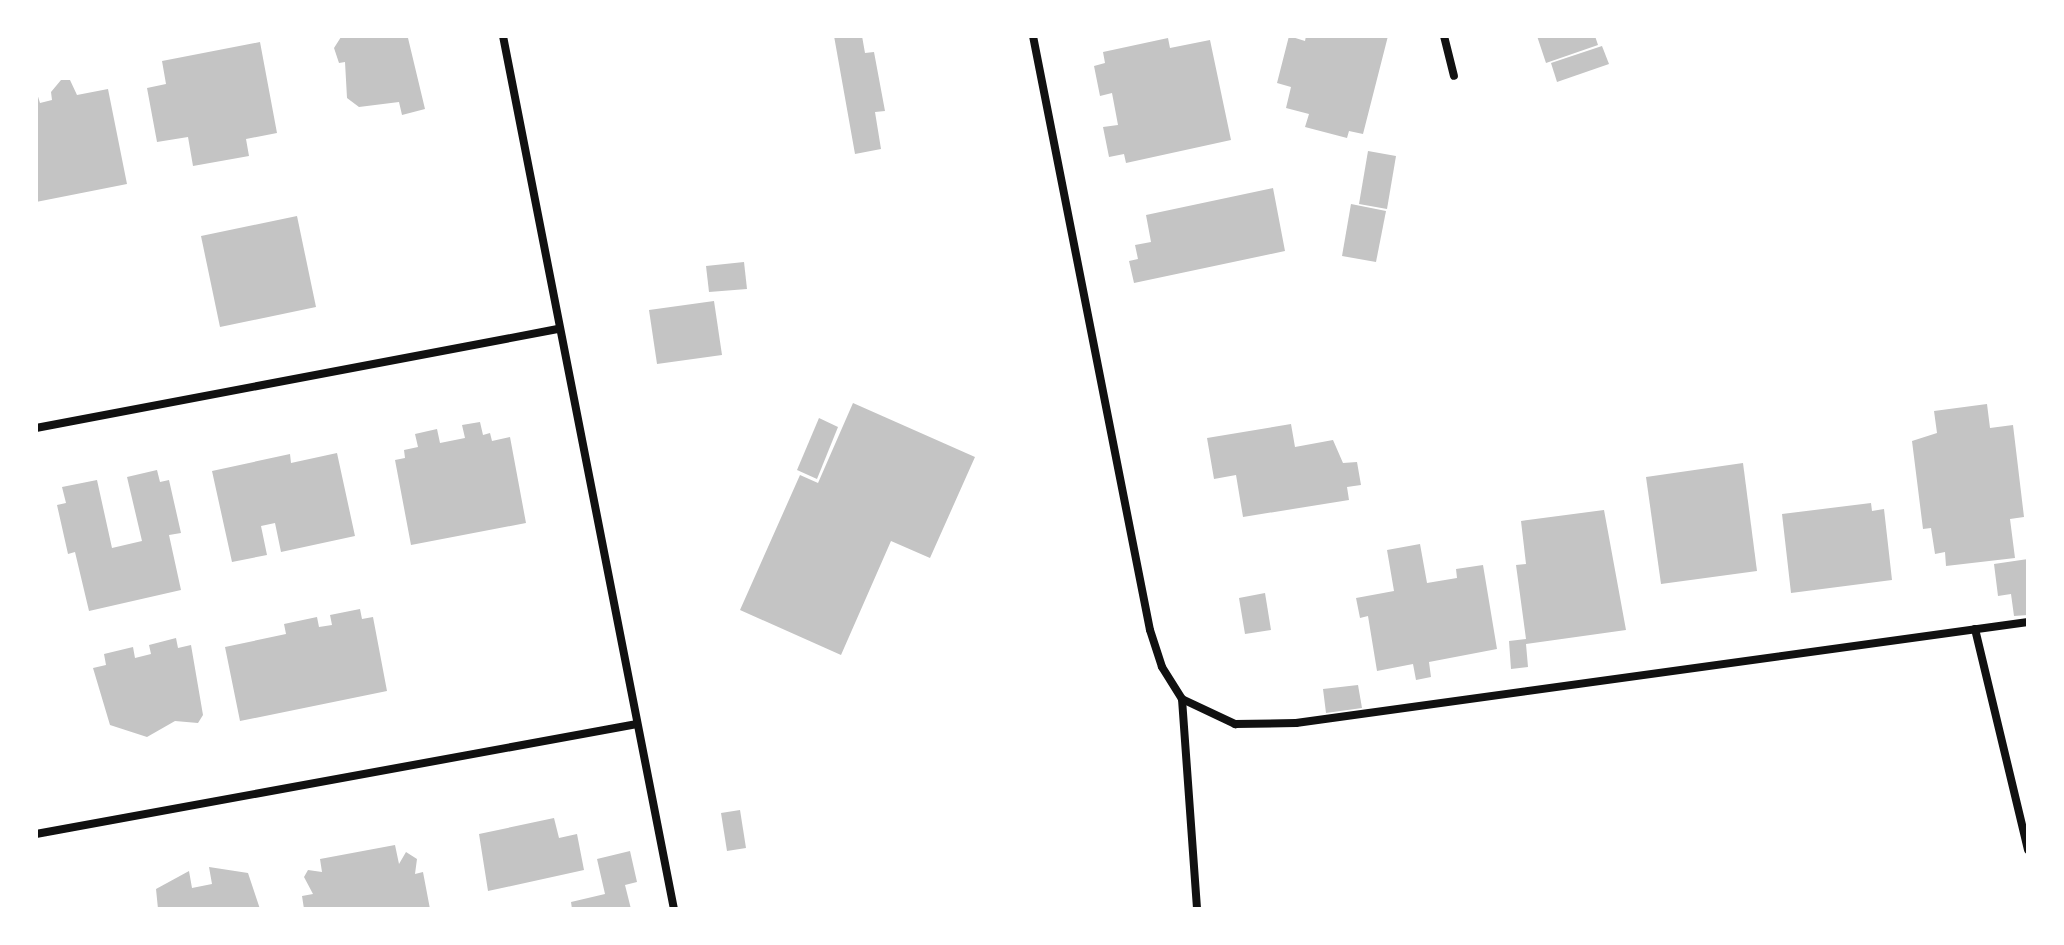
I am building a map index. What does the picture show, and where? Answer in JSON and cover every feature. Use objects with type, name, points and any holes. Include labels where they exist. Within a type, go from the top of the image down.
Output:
[{"type":"street","points":[[503,36],[674,909]]},
{"type":"street","points":[[1033,36],[1150,630],[1162,667],[1182,699],[1197,909]]},
{"type":"street","points":[[1444,36],[1454,76]]},
{"type":"street","points":[[36,428],[558,329]]},
{"type":"street","points":[[1182,699],[1235,724],[1296,723],[2028,622]]},
{"type":"street","points":[[1975,629],[2028,850]]},
{"type":"street","points":[[36,834],[637,724]]},
{"type":"building","points":[[834,36],[862,36],[865,53],[874,52],[885,111],[875,112],[881,149],[855,154]]},
{"type":"building","points":[[1289,36],[1305,41],[1306,36],[1388,36],[1363,134],[1349,131],[1347,138],[1305,127],[1309,114],[1286,108],[1291,87],[1277,83]]},
{"type":"building","points":[[1537,36],[1595,36],[1598,45],[1546,63]]},
{"type":"building","points":[[341,37],[408,38],[425,109],[402,115],[399,102],[359,107],[347,98],[345,62],[339,63],[334,48]]},
{"type":"building","points":[[1168,38],[1170,48],[1210,40],[1231,140],[1126,163],[1124,154],[1109,157],[1103,127],[1118,125],[1112,93],[1100,96],[1094,66],[1105,63],[1103,52]]},
{"type":"building","points":[[260,42],[277,133],[246,139],[249,156],[193,166],[188,137],[157,142],[147,88],[166,84],[162,61]]},
{"type":"building","points":[[1602,46],[1609,64],[1557,82],[1551,63]]},
{"type":"building","points":[[61,80],[70,80],[77,95],[108,89],[127,184],[36,202],[36,90],[40,103],[52,100],[51,92]]},
{"type":"building","points":[[1368,151],[1396,156],[1387,209],[1359,204]]},
{"type":"building","points":[[1273,188],[1285,251],[1134,283],[1129,261],[1138,259],[1135,245],[1151,242],[1146,215]]},
{"type":"building","points":[[1351,204],[1386,211],[1376,262],[1342,256]]},
{"type":"building","points":[[297,216],[316,307],[220,327],[201,236]]},
{"type":"building","points":[[744,262],[747,289],[709,292],[706,266]]},
{"type":"building","points":[[714,301],[722,355],[657,364],[649,310]]},
{"type":"building","points":[[853,403],[975,457],[930,558],[891,541],[841,655],[740,610],[800,475],[818,483]]},
{"type":"building","points":[[1987,404],[1990,428],[2013,425],[2024,517],[2010,519],[2015,558],[1946,566],[1945,552],[1935,554],[1931,528],[1923,529],[1912,441],[1937,433],[1934,411]]},
{"type":"building","points":[[819,418],[838,427],[817,479],[797,470]]},
{"type":"building","points":[[480,422],[483,435],[490,433],[492,441],[510,437],[526,523],[411,545],[395,460],[405,458],[404,450],[418,447],[415,434],[437,429],[440,443],[465,438],[462,425]]},
{"type":"building","points":[[1291,424],[1295,447],[1333,440],[1343,463],[1357,462],[1361,485],[1347,487],[1349,500],[1243,517],[1236,475],[1214,479],[1207,438]]},
{"type":"building","points":[[337,453],[355,536],[281,552],[275,523],[261,526],[267,555],[232,562],[212,471],[290,454],[291,463]]},
{"type":"building","points":[[1743,463],[1757,571],[1661,584],[1646,477]]},
{"type":"building","points":[[157,470],[160,482],[169,480],[181,533],[169,535],[181,590],[89,611],[75,552],[68,554],[57,505],[66,503],[62,487],[97,480],[112,548],[142,541],[127,477]]},
{"type":"building","points":[[1871,503],[1872,511],[1884,509],[1892,580],[1791,593],[1782,514]]},
{"type":"building","points":[[1604,510],[1626,630],[1526,644],[1528,667],[1511,669],[1509,641],[1526,639],[1516,565],[1526,564],[1521,521]]},
{"type":"building","points":[[1420,544],[1427,583],[1457,578],[1456,569],[1483,565],[1497,649],[1429,662],[1431,677],[1416,680],[1413,664],[1377,671],[1368,616],[1360,618],[1356,598],[1394,591],[1387,550]]},
{"type":"building","points":[[2028,559],[2028,615],[2014,616],[2011,594],[1998,596],[1994,564]]},
{"type":"building","points":[[1265,593],[1271,630],[1245,634],[1239,598]]},
{"type":"building","points":[[360,609],[362,619],[373,617],[387,691],[240,721],[225,647],[286,634],[284,624],[317,617],[319,627],[332,625],[330,615]]},
{"type":"building","points":[[176,638],[178,648],[191,645],[203,715],[198,723],[175,721],[147,737],[110,725],[93,668],[106,665],[104,654],[133,647],[135,658],[151,654],[149,645]]},
{"type":"building","points":[[1358,685],[1362,708],[1326,713],[1323,689]]},
{"type":"building","points":[[740,810],[746,848],[727,851],[721,813]]},
{"type":"building","points":[[554,818],[559,838],[577,834],[584,870],[488,891],[479,834]]},
{"type":"building","points":[[395,845],[399,864],[406,852],[417,859],[415,874],[423,872],[430,909],[304,909],[302,896],[313,894],[304,877],[308,870],[322,872],[320,859]]},
{"type":"building","points":[[630,851],[637,882],[625,885],[631,909],[572,909],[571,902],[605,894],[597,859]]},
{"type":"building","points":[[209,867],[248,873],[260,909],[158,909],[156,889],[189,871],[192,888],[212,884]]}]
